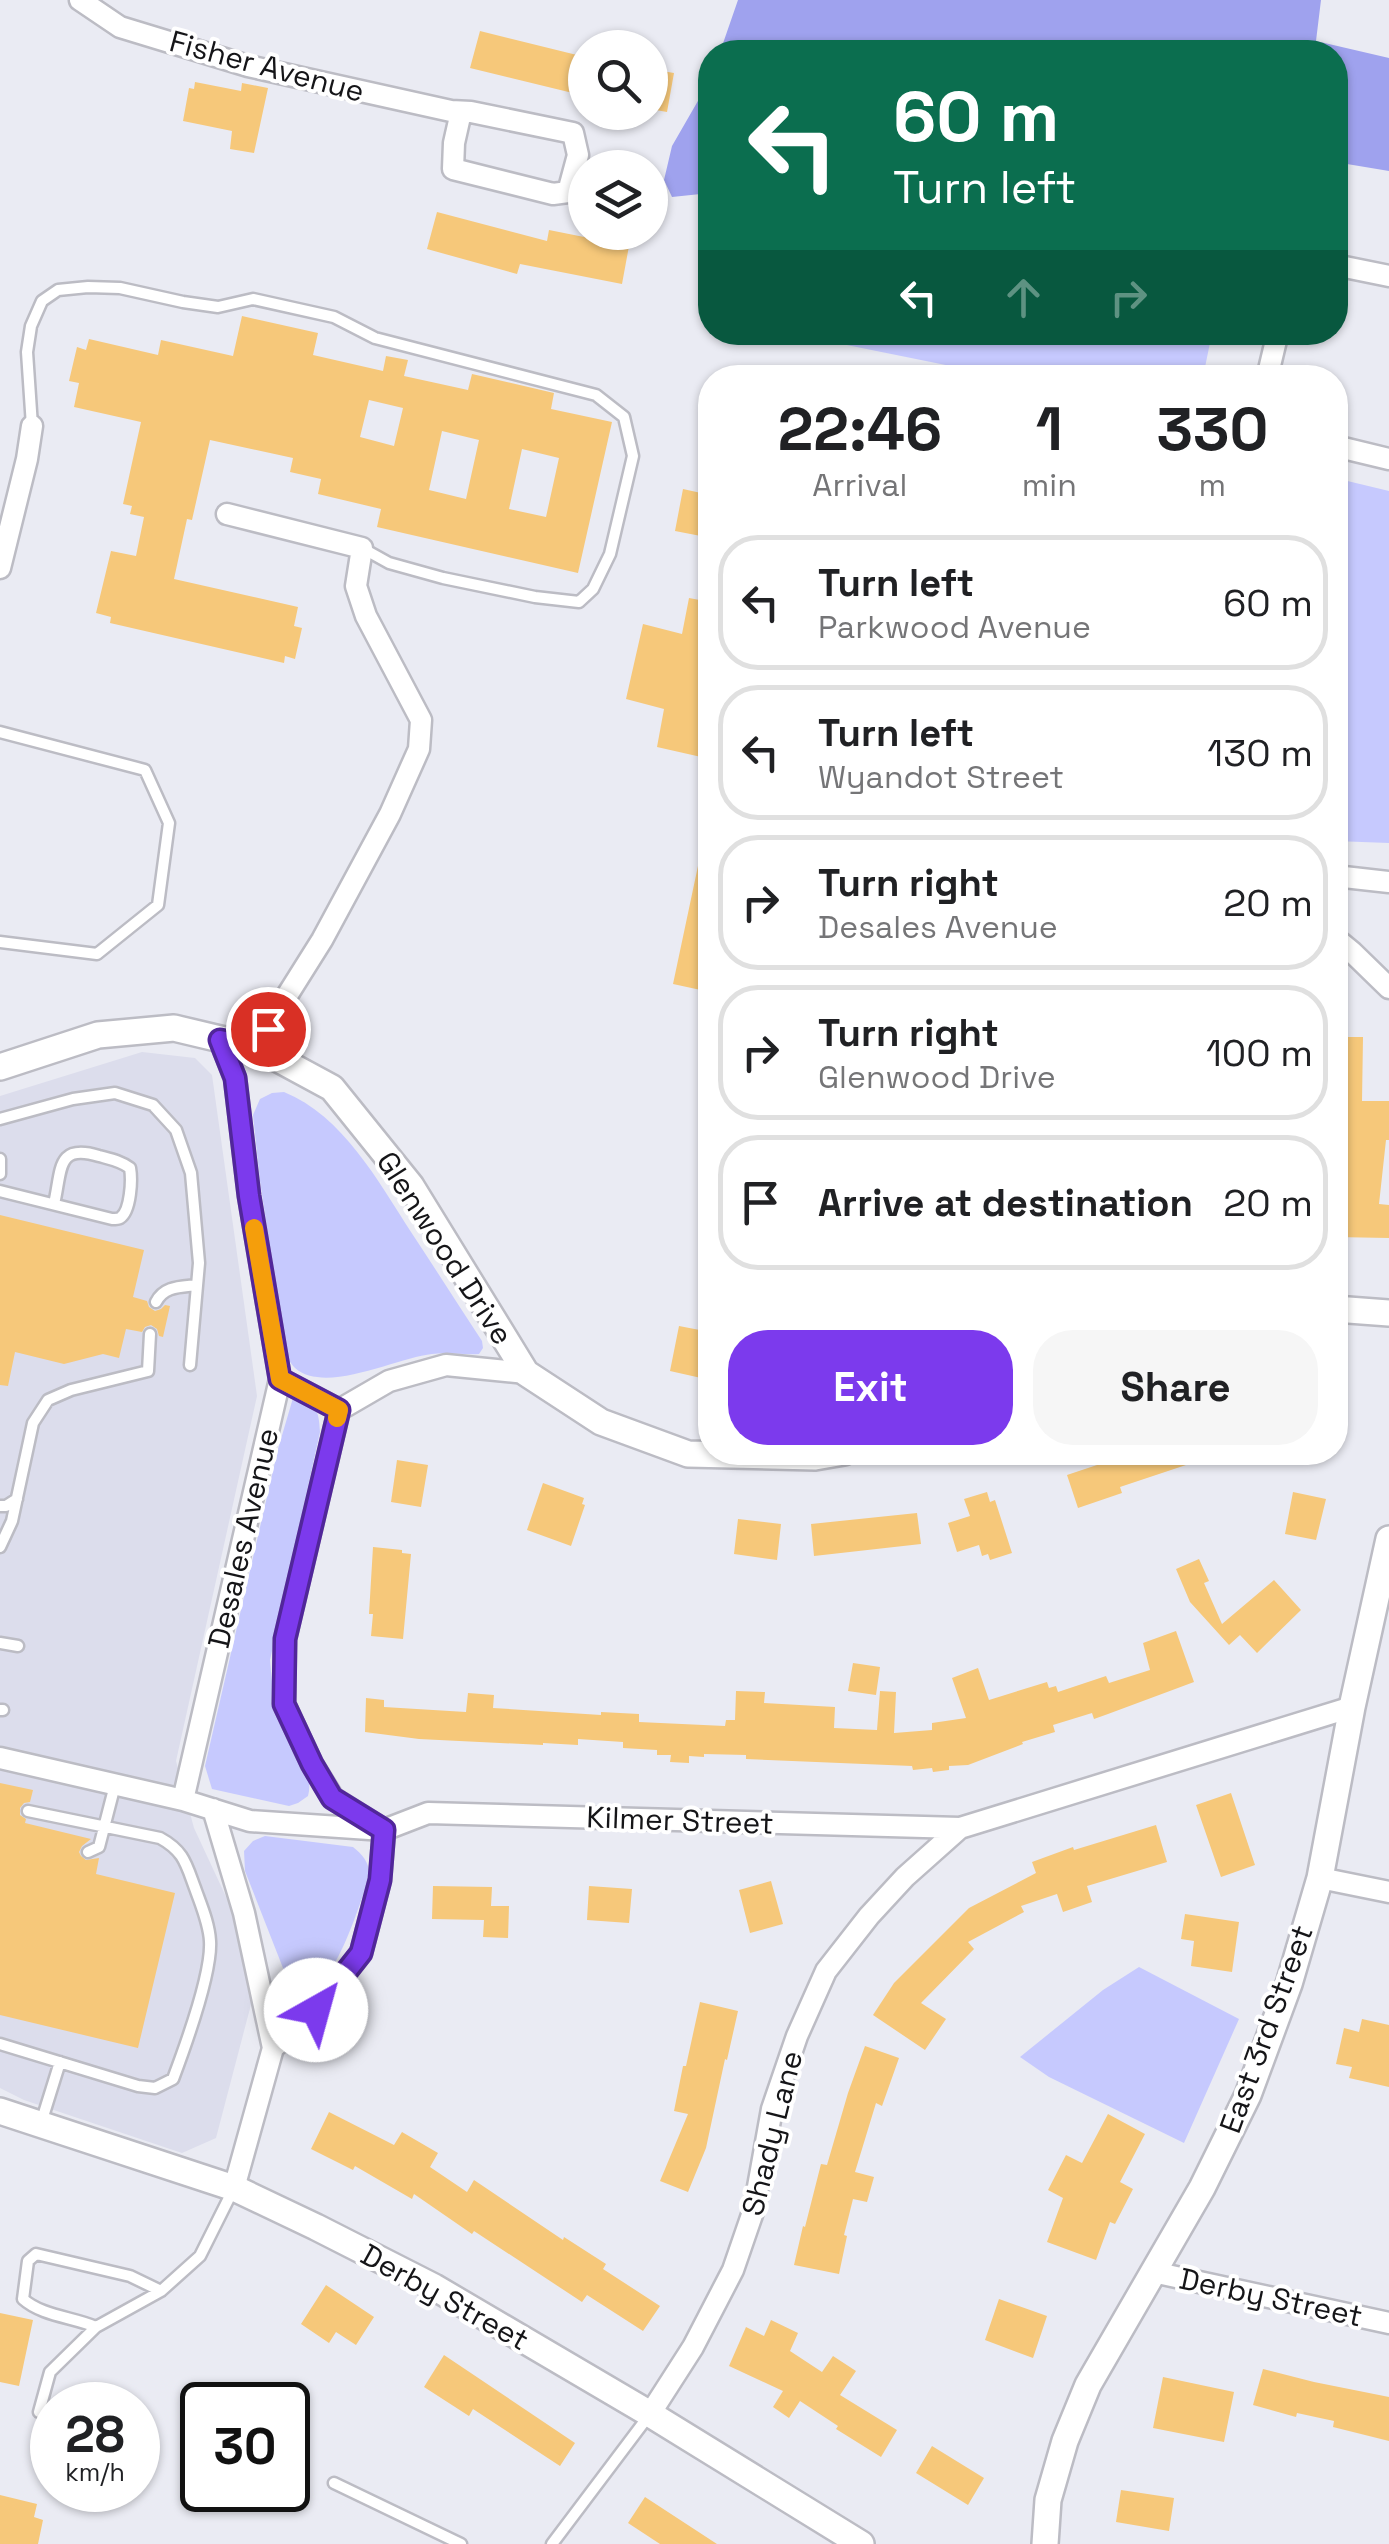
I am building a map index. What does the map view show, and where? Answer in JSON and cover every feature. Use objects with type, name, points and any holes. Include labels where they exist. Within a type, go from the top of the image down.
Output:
[{"type":"street","name":"Fisher Avenue","points":[[80,0],[120,26],[248,66],[573,133],[578,156],[568,192],[553,194],[453,169],[461,112]]},
{"type":"street","points":[[1348,268],[1389,276]]},
{"type":"street","points":[[0,568],[32,426]]},
{"type":"street","points":[[1348,449],[1389,459]]},
{"type":"street","points":[[227,514],[362,548],[356,586],[366,616],[421,720],[419,749],[390,814],[258,1048]]},
{"type":"street","points":[[1348,877],[1389,882]]},
{"type":"street","points":[[1348,949],[1389,988]]},
{"type":"street","name":"Glenwood Drive","points":[[0,1067],[98,1035],[174,1028],[258,1048],[332,1088],[412,1186],[526,1373],[601,1422],[698,1454]]},
{"type":"street","name":"Desales Avenue","points":[[182,1800],[280,1379],[249,1196],[235,1078],[220,1040]]},
{"type":"street","points":[[1348,1310],[1389,1313]]},
{"type":"street","points":[[273,2048],[316,2010],[361,1953],[380,1880],[384,1830],[332,1798],[284,1704],[285,1639],[339,1410],[389,1380],[446,1365],[526,1373]]},
{"type":"street","points":[[280,1379],[339,1410]]},
{"type":"street","name":"East 3rd Street","points":[[1045,2544],[1048,2500],[1065,2441],[1088,2385],[1202,2188],[1248,2095],[1289,1984],[1320,1878],[1389,1539]]},
{"type":"street","name":"Kilmer Street","points":[[0,1758],[182,1800],[250,1820],[384,1830],[428,1813],[960,1828],[1352,1707]]},
{"type":"street","points":[[213,1809],[244,1913],[273,2048],[234,2188]]},
{"type":"street","name":"Shady Lane","points":[[650,2414],[693,2347],[733,2270],[754,2209],[772,2108],[797,2036],[826,1971],[869,1916],[960,1828]]},
{"type":"street","points":[[1320,1878],[1389,1892]]},
{"type":"street","name":"Derby Street","points":[[0,2111],[234,2188],[316,2226],[434,2288],[650,2414],[861,2544]]},
{"type":"street","name":"Derby Street","points":[[1153,2272],[1389,2322]]},
{"type":"lane","points":[[32,426],[27,352],[42,301],[58,290],[88,287],[120,288],[218,307],[253,299],[334,317],[375,338],[596,395],[624,417],[633,456],[623,504],[610,554],[593,589],[579,602],[444,578],[389,563],[362,548]]},
{"type":"lane","points":[[0,732],[145,770],[169,823],[158,905],[96,954],[0,942]]},
{"type":"lane","points":[[0,1120],[73,1099],[115,1094],[153,1105],[176,1130],[191,1173],[199,1263],[190,1365]]},
{"type":"lane","points":[[0,1191],[112,1220],[126,1212],[130,1168],[122,1162],[72,1152],[65,1158],[54,1204]]},
{"type":"lane","points":[[0,1158],[0,1174]]},
{"type":"lane","points":[[156,1302],[170,1288],[197,1286]]},
{"type":"lane","points":[[0,1547],[12,1522],[33,1423],[48,1400],[71,1390],[148,1371],[150,1334]]},
{"type":"lane","points":[[0,1506],[17,1499]]},
{"type":"lane","points":[[0,1643],[18,1646]]},
{"type":"lane","points":[[88,1852],[98,1847],[116,1784]]},
{"type":"lane","points":[[0,2044],[155,2088],[174,2079],[209,1964],[208,1924],[184,1859],[174,1846],[160,1838],[34,1812],[42,1827]]},
{"type":"lane","points":[[40,2124],[60,2062]]},
{"type":"lane","points":[[47,2382],[50,2372],[96,2327],[161,2291],[200,2256],[234,2188]]},
{"type":"lane","points":[[96,2327],[32,2307],[23,2299],[28,2261],[36,2254],[130,2276],[161,2291]]},
{"type":"lane","points":[[552,2544],[650,2414]]},
{"type":"lane","points":[[334,2483],[461,2544]]},
{"type":"shaded area","points":[[738,0],[1321,0],[1316,40],[724,40]]},
{"type":"shaded area","points":[[1348,48],[1389,58],[1389,171],[1348,164]]},
{"type":"shaded area","points":[[698,101],[698,194],[672,197],[668,163],[672,146]]},
{"type":"shaded area","points":[[847,345],[1210,345],[1205,365],[946,365]]},
{"type":"shaded area","points":[[1348,481],[1389,491],[1389,843],[1348,841]]},
{"type":"shaded area","points":[[142,1052],[195,1058],[212,1075],[257,1396],[176,1761],[194,1828],[228,1901],[254,1993],[216,2138],[182,2153],[24,2100],[0,2088],[0,1096]]},
{"type":"shaded area","points":[[284,1092],[324,1117],[357,1152],[482,1341],[479,1354],[432,1354],[325,1378],[295,1368],[286,1356],[253,1115],[260,1099]]},
{"type":"shaded area","points":[[304,1397],[317,1412],[320,1432],[270,1660],[281,1721],[308,1778],[308,1796],[289,1806],[212,1789],[205,1766],[278,1449],[293,1398]]},
{"type":"shaded area","points":[[265,1836],[353,1847],[369,1870],[336,1961],[315,1989],[303,1997],[292,1991],[245,1871],[244,1851]]},
{"type":"shaded area","points":[[1139,1967],[1239,2019],[1184,2143],[1049,2077],[1020,2057],[1103,1990]]},
{"type":"building","points":[[480,31],[568,53],[568,92],[470,68]]},
{"type":"building","points":[[668,72],[674,73],[668,106]]},
{"type":"building","points":[[195,82],[241,91],[242,83],[268,88],[254,153],[230,149],[232,131],[183,121],[189,88],[194,89]]},
{"type":"building","points":[[437,212],[547,241],[549,230],[568,234],[568,250],[628,250],[622,284],[520,264],[517,274],[427,249]]},
{"type":"building","points":[[242,316],[318,333],[313,355],[383,371],[386,356],[408,360],[404,376],[468,390],[472,374],[554,393],[551,409],[612,422],[578,573],[377,527],[381,509],[318,494],[321,479],[290,472],[293,458],[210,440],[174,579],[298,607],[294,626],[302,628],[295,659],[285,656],[284,663],[110,623],[111,617],[96,613],[111,551],[136,556],[144,517],[130,514],[132,506],[123,504],[141,422],[74,407],[79,383],[69,381],[77,347],[86,350],[89,339],[158,355],[161,340],[233,356]],"holes":[[[369,400],[403,408],[394,446],[360,437]],[[442,431],[479,440],[466,499],[429,490]],[[522,449],[559,458],[546,517],[509,509]]]},
{"type":"building","points":[[683,489],[698,492],[698,535],[675,531]]},
{"type":"building","points":[[689,598],[698,600],[698,756],[657,747],[664,709],[626,699],[643,624],[682,634]]},
{"type":"building","points":[[698,866],[698,989],[673,984]]},
{"type":"building","points":[[1348,1037],[1363,1037],[1362,1101],[1389,1101],[1389,1140],[1379,1204],[1389,1205],[1389,1238],[1348,1237]]},
{"type":"building","points":[[0,1215],[144,1250],[133,1297],[147,1301],[155,1311],[170,1306],[163,1337],[151,1325],[142,1332],[126,1329],[119,1358],[103,1354],[64,1364],[15,1352],[8,1386],[0,1385]]},
{"type":"building","points":[[679,1326],[698,1330],[698,1377],[670,1371]]},
{"type":"building","points":[[397,1460],[428,1465],[421,1507],[391,1502]]},
{"type":"building","points":[[1097,1465],[1186,1465],[1120,1487],[1122,1493],[1078,1508],[1067,1475]]},
{"type":"building","points":[[543,1483],[584,1498],[571,1546],[527,1530]]},
{"type":"building","points":[[987,1492],[990,1502],[995,1500],[1012,1553],[990,1560],[988,1554],[982,1556],[979,1545],[957,1552],[948,1523],[970,1516],[964,1499]]},
{"type":"building","points":[[1293,1492],[1326,1499],[1316,1540],[1285,1534]]},
{"type":"building","points":[[917,1513],[921,1544],[814,1556],[811,1524]]},
{"type":"building","points":[[738,1519],[781,1524],[777,1560],[734,1554]]},
{"type":"building","points":[[373,1547],[411,1554],[403,1639],[371,1636]]},
{"type":"building","points":[[1199,1559],[1209,1581],[1204,1583],[1222,1624],[1274,1580],[1301,1610],[1257,1653],[1240,1635],[1229,1645],[1190,1602],[1176,1569]]},
{"type":"building","points":[[1176,1631],[1194,1682],[1094,1719],[1092,1713],[1053,1725],[1055,1732],[968,1765],[933,1772],[932,1768],[913,1770],[912,1766],[746,1759],[746,1755],[704,1754],[689,1756],[689,1763],[670,1762],[671,1755],[623,1748],[623,1742],[578,1739],[578,1745],[543,1745],[419,1739],[365,1732],[366,1698],[384,1700],[384,1707],[466,1712],[468,1693],[494,1695],[493,1708],[639,1714],[639,1722],[725,1726],[726,1720],[735,1720],[736,1691],[765,1692],[764,1703],[835,1707],[834,1728],[877,1730],[880,1691],[896,1692],[894,1733],[932,1730],[932,1723],[966,1718],[952,1678],[978,1668],[989,1700],[1047,1682],[1049,1688],[1056,1686],[1058,1692],[1106,1676],[1109,1683],[1150,1670],[1143,1643]]},
{"type":"building","points":[[853,1663],[880,1667],[876,1695],[848,1691]]},
{"type":"building","points":[[0,1783],[33,1790],[30,1802],[20,1808],[25,1823],[91,1839],[79,1852],[86,1860],[99,1858],[96,1874],[175,1893],[138,2048],[0,2015]]},
{"type":"building","points":[[1231,1793],[1255,1865],[1221,1877],[1196,1805]]},
{"type":"building","points":[[1156,1825],[1167,1862],[1087,1886],[1092,1902],[1063,1912],[1057,1894],[1021,1906],[1024,1912],[968,1942],[974,1949],[921,2003],[946,2019],[925,2050],[873,2015],[894,1983],[969,1908],[1036,1873],[1032,1862]]},
{"type":"building","points":[[771,1881],[783,1924],[750,1933],[739,1890]]},
{"type":"building","points":[[433,1886],[492,1887],[491,1906],[509,1906],[508,1938],[483,1937],[484,1920],[432,1919]]},
{"type":"building","points":[[589,1886],[632,1889],[629,1923],[587,1920]]},
{"type":"building","points":[[1185,1914],[1239,1922],[1232,1972],[1191,1966],[1194,1941],[1181,1939]]},
{"type":"building","points":[[700,2002],[738,2011],[706,2148],[688,2192],[660,2181],[688,2114],[674,2111]]},
{"type":"building","points":[[1362,2019],[1389,2025],[1389,2087],[1349,2078],[1352,2067],[1336,2064],[1344,2028],[1359,2032]]},
{"type":"building","points":[[865,2046],[899,2058],[882,2106],[876,2103],[855,2172],[874,2177],[867,2202],[853,2199],[839,2274],[794,2265],[821,2164],[827,2165]]},
{"type":"building","points":[[329,2112],[394,2145],[402,2132],[438,2153],[430,2167],[467,2192],[474,2180],[606,2264],[603,2269],[660,2306],[643,2331],[587,2295],[582,2302],[414,2194],[412,2199],[355,2166],[353,2170],[311,2149]]},
{"type":"building","points":[[1108,2114],[1145,2134],[1120,2182],[1133,2189],[1115,2224],[1110,2222],[1096,2260],[1047,2242],[1063,2198],[1048,2190],[1066,2155],[1082,2163]]},
{"type":"building","points":[[326,2285],[374,2317],[356,2345],[336,2332],[329,2343],[301,2324]]},
{"type":"building","points":[[999,2299],[1047,2316],[1033,2358],[985,2340]]},
{"type":"building","points":[[0,2313],[33,2320],[19,2386],[0,2382]]},
{"type":"building","points":[[771,2320],[798,2333],[790,2351],[822,2372],[833,2356],[856,2371],[840,2395],[897,2430],[881,2457],[800,2401],[789,2418],[773,2407],[783,2391],[729,2366],[746,2327],[764,2336]]},
{"type":"building","points":[[444,2355],[575,2443],[560,2466],[473,2409],[469,2416],[424,2387]]},
{"type":"building","points":[[1263,2369],[1389,2397],[1389,2441],[1333,2427],[1334,2421],[1297,2413],[1296,2417],[1253,2405]]},
{"type":"building","points":[[1163,2377],[1234,2392],[1224,2442],[1153,2428]]},
{"type":"building","points":[[932,2446],[984,2478],[968,2505],[916,2473]]},
{"type":"building","points":[[1121,2490],[1174,2498],[1169,2531],[1116,2522]]},
{"type":"building","points":[[0,2495],[30,2502],[30,2512],[43,2520],[38,2544],[0,2544]]},
{"type":"building","points":[[645,2497],[717,2544],[660,2544],[628,2523]]},
{"type":"slow traffic","points":[[254,1228],[280,1379],[339,1410],[337,1418]]},
{"type":"route","points":[[268,1029],[258,1048],[220,1040],[235,1078],[249,1196],[280,1379],[339,1410],[285,1639],[284,1704],[332,1798],[384,1830],[380,1880],[361,1953],[316,2010]]}]
